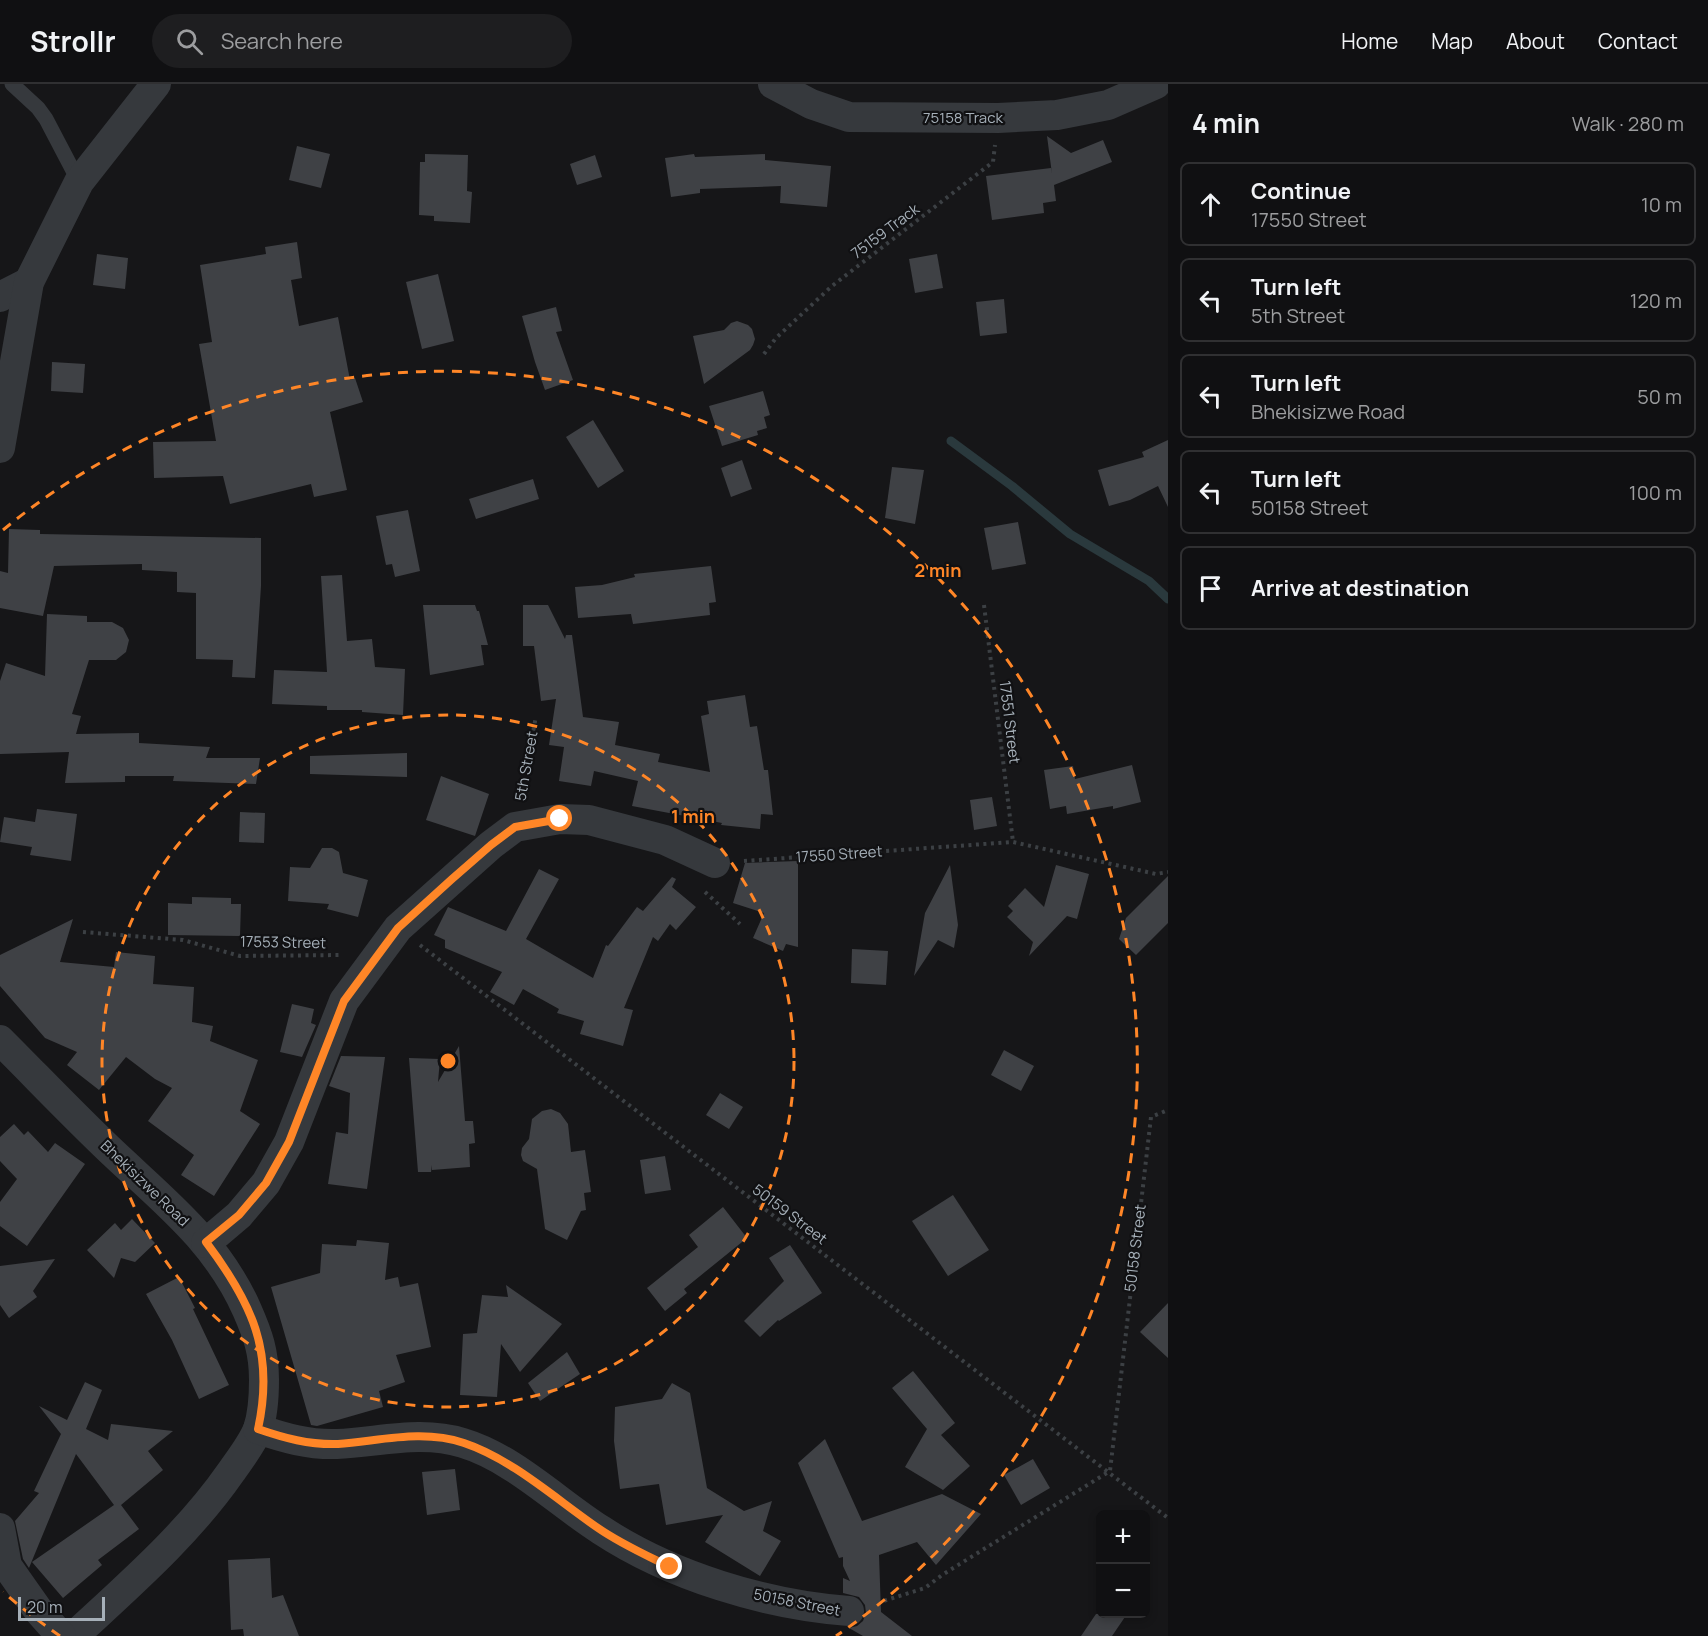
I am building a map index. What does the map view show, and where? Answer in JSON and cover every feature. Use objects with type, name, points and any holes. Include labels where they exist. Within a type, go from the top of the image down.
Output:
[{"type":"street","points":[[0,448],[29,282],[79,182],[156,84]]},
{"type":"street","name":"75158 Track","points":[[773,84],[811,104],[849,117],[998,118],[1057,115],[1107,105],[1156,84]]},
{"type":"street","points":[[0,297],[29,282]]},
{"type":"street","points":[[206,1242],[239,1215],[266,1183],[289,1142],[344,1001],[398,928],[491,845],[515,827],[560,819],[589,820],[665,840],[715,863]]},
{"type":"street","name":"Bhekisizwe Road","points":[[0,1040],[206,1242],[225,1268],[240,1296],[260,1340],[264,1363],[263,1403],[258,1429],[212,1500],[130,1585],[74,1636]]},
{"type":"street","name":"50158 Street","points":[[258,1429],[290,1440],[312,1444],[419,1436],[440,1437],[464,1443],[514,1468],[601,1530],[635,1551],[670,1567],[758,1596],[829,1610],[849,1611]]},
{"type":"street","points":[[0,1528],[7,1566],[38,1610],[61,1636]]},
{"type":"lane","points":[[12,84],[38,108],[46,119],[79,182]]},
{"type":"path","name":"75159 Track","points":[[764,354],[776,338],[832,286],[993,162],[998,118]]},
{"type":"path","name":"17551 Street","points":[[984,605],[1013,842]]},
{"type":"path","name":"5th Street","points":[[515,827],[536,716]]},
{"type":"path","name":"17550 Street","points":[[715,863],[1013,842],[1156,874],[1168,872]]},
{"type":"path","points":[[715,863],[704,891],[740,924]]},
{"type":"path","name":"50159 Street","points":[[398,928],[1168,1518]]},
{"type":"path","name":"17553 Street","points":[[83,932],[183,940],[240,956],[378,955]]},
{"type":"path","name":"50158 Street","points":[[849,1611],[925,1588],[942,1575],[1110,1471],[1151,1117],[1168,1110]]},
{"type":"building","points":[[1047,136],[1071,153],[1103,140],[1112,162],[1054,185],[1056,201],[1043,203],[1044,213],[992,220],[986,176],[1051,168],[1052,174]]},
{"type":"building","points":[[297,146],[330,154],[321,188],[289,180]]},
{"type":"building","points":[[425,154],[468,155],[467,191],[472,192],[470,223],[434,221],[434,216],[419,215],[420,162],[425,162]]},
{"type":"building","points":[[694,154],[695,157],[765,154],[765,160],[831,166],[827,207],[780,203],[781,186],[700,189],[700,193],[671,197],[665,158]]},
{"type":"building","points":[[595,155],[602,177],[577,185],[570,164]]},
{"type":"building","points":[[297,242],[302,278],[291,280],[299,326],[338,317],[350,380],[355,378],[363,402],[330,412],[347,490],[314,497],[311,484],[230,504],[223,476],[154,478],[153,442],[216,441],[199,344],[212,342],[200,265],[266,254],[265,247]]},
{"type":"building","points":[[97,254],[128,258],[125,289],[93,285]]},
{"type":"building","points":[[937,254],[943,288],[915,293],[909,259]]},
{"type":"building","points":[[438,274],[454,341],[422,349],[406,282]]},
{"type":"building","points":[[1004,299],[1007,333],[980,336],[976,302]]},
{"type":"building","points":[[556,307],[562,331],[556,332],[573,380],[545,390],[522,316]]},
{"type":"building","points":[[737,321],[752,329],[755,339],[753,345],[750,350],[704,384],[693,336],[724,330]]},
{"type":"building","points":[[52,362],[85,364],[83,393],[51,391]]},
{"type":"building","points":[[763,391],[770,415],[764,417],[767,428],[757,431],[758,435],[722,446],[709,406]]},
{"type":"building","points":[[593,420],[624,471],[598,488],[566,437]]},
{"type":"building","points":[[1168,440],[1168,507],[1158,486],[1130,500],[1109,506],[1098,470],[1144,457],[1142,452]]},
{"type":"building","points":[[742,460],[752,489],[731,497],[721,468]]},
{"type":"building","points":[[892,467],[924,470],[915,524],[885,518]]},
{"type":"building","points":[[533,479],[539,499],[476,519],[469,499]]},
{"type":"building","points":[[408,510],[420,571],[395,577],[392,564],[386,565],[376,516]]},
{"type":"building","points":[[1018,522],[1026,564],[992,570],[984,528]]},
{"type":"building","points":[[9,529],[40,530],[40,534],[261,538],[261,586],[255,678],[232,677],[233,660],[196,659],[196,593],[177,592],[177,572],[142,570],[142,564],[54,566],[43,616],[0,608],[0,571],[8,573]]},
{"type":"building","points":[[711,566],[716,602],[709,603],[710,615],[633,624],[631,614],[578,618],[575,587],[602,585],[635,577],[634,574]]},
{"type":"building","points":[[342,575],[347,641],[372,639],[375,667],[405,669],[403,715],[362,712],[362,710],[327,710],[327,706],[272,704],[274,670],[327,672],[321,576]]},
{"type":"building","points":[[423,605],[475,605],[479,611],[488,645],[481,645],[484,665],[430,675]]},
{"type":"building","points":[[523,605],[548,605],[565,639],[566,635],[572,635],[583,717],[619,722],[615,745],[660,754],[658,762],[710,772],[701,716],[709,714],[707,701],[745,695],[750,727],[757,726],[764,770],[768,770],[773,815],[761,814],[760,829],[721,825],[722,823],[632,806],[638,781],[594,771],[591,786],[559,781],[564,747],[549,745],[556,699],[541,701],[534,646],[523,646]]},
{"type":"building","points":[[47,614],[87,616],[87,622],[112,622],[123,628],[129,640],[126,652],[116,660],[89,660],[72,714],[81,716],[76,734],[139,733],[139,743],[210,747],[206,758],[260,758],[256,784],[173,781],[174,776],[125,776],[125,782],[65,783],[69,752],[0,754],[0,681],[6,663],[45,676]]},
{"type":"building","points":[[407,753],[407,777],[310,774],[310,756]]},
{"type":"building","points":[[1132,765],[1141,802],[1113,809],[1113,806],[1067,814],[1066,806],[1050,809],[1044,770],[1073,766],[1075,779]]},
{"type":"building","points":[[441,776],[489,794],[475,836],[426,820]]},
{"type":"building","points":[[992,797],[997,826],[974,830],[970,800]]},
{"type":"building","points":[[37,809],[77,814],[71,861],[30,855],[32,847],[0,842],[4,817],[35,822]]},
{"type":"building","points":[[240,812],[265,813],[264,843],[239,842]]},
{"type":"building","points":[[322,848],[332,848],[339,852],[343,873],[368,880],[358,917],[327,909],[329,904],[288,901],[290,867],[310,868]]},
{"type":"building","points":[[798,861],[798,947],[786,944],[783,951],[753,938],[764,913],[733,903],[745,863]]},
{"type":"building","points":[[950,865],[958,925],[954,948],[938,940],[914,976],[925,913]]},
{"type":"building","points":[[1056,865],[1089,874],[1077,919],[1067,916],[1029,956],[1033,942],[1007,917],[1013,911],[1008,906],[1025,888],[1044,907]]},
{"type":"building","points":[[539,869],[559,879],[526,939],[593,978],[606,945],[608,946],[637,907],[643,911],[672,877],[676,879],[672,887],[696,907],[676,930],[670,924],[658,941],[653,937],[624,1008],[633,1010],[623,1046],[580,1034],[584,1021],[557,1013],[559,1009],[523,989],[514,1005],[490,992],[502,972],[445,948],[445,940],[434,935],[448,907],[506,931]]},
{"type":"building","points":[[1168,876],[1168,923],[1136,955],[1119,939],[1126,918]]},
{"type":"building","points":[[192,897],[231,898],[231,904],[241,904],[240,936],[168,935],[168,903],[192,904]]},
{"type":"building","points":[[73,919],[60,962],[114,967],[116,952],[155,956],[153,984],[194,987],[192,1022],[213,1026],[210,1041],[258,1060],[240,1111],[260,1124],[214,1196],[181,1175],[194,1155],[148,1121],[172,1088],[155,1079],[126,1057],[99,1090],[67,1065],[77,1052],[45,1038],[0,986],[0,955]]},
{"type":"building","points":[[852,949],[888,951],[886,985],[851,983]]},
{"type":"building","points":[[292,1004],[314,1009],[311,1023],[316,1025],[302,1057],[280,1052]]},
{"type":"building","points":[[459,1046],[465,1121],[473,1121],[475,1143],[469,1144],[470,1167],[432,1170],[432,1165],[431,1172],[418,1172],[409,1058],[440,1059],[438,1082]]},
{"type":"building","points":[[1004,1050],[1034,1066],[1021,1091],[991,1075]]},
{"type":"building","points":[[341,1056],[385,1057],[367,1189],[328,1184],[336,1132],[348,1134],[350,1093],[329,1086]]},
{"type":"building","points":[[720,1093],[743,1107],[729,1129],[706,1115]]},
{"type":"building","points":[[551,1109],[560,1113],[568,1124],[571,1152],[585,1150],[591,1192],[584,1193],[586,1210],[581,1211],[567,1240],[545,1229],[537,1169],[523,1161],[521,1155],[522,1148],[529,1139],[532,1119],[542,1111]]},
{"type":"building","points":[[14,1124],[24,1135],[28,1131],[48,1152],[55,1143],[85,1164],[27,1246],[0,1226],[0,1202],[17,1179],[0,1161],[0,1137]]},
{"type":"building","points":[[665,1156],[671,1190],[645,1194],[640,1160]]},
{"type":"building","points":[[953,1195],[989,1250],[948,1276],[912,1221]]},
{"type":"building","points":[[723,1207],[747,1238],[684,1289],[687,1293],[665,1311],[647,1288],[698,1247],[689,1235]]},
{"type":"building","points":[[132,1219],[155,1243],[135,1262],[121,1258],[114,1278],[87,1250],[115,1223],[121,1230]]},
{"type":"building","points":[[357,1240],[389,1243],[385,1280],[398,1277],[400,1287],[418,1283],[431,1347],[396,1355],[405,1382],[379,1391],[383,1407],[317,1426],[311,1425],[271,1287],[320,1273],[322,1244],[356,1246]]},
{"type":"building","points":[[790,1245],[822,1293],[778,1320],[760,1337],[744,1321],[784,1281],[769,1258]]},
{"type":"building","points":[[55,1259],[33,1291],[37,1297],[9,1318],[0,1305],[0,1266]]},
{"type":"building","points":[[179,1277],[229,1385],[199,1399],[172,1340],[146,1294]]},
{"type":"building","points":[[506,1285],[562,1324],[520,1372],[501,1344],[497,1397],[460,1395],[463,1334],[477,1333],[482,1295],[508,1297]]},
{"type":"building","points":[[1168,1303],[1168,1358],[1140,1332]]},
{"type":"building","points":[[567,1352],[580,1374],[540,1401],[528,1383]]},
{"type":"building","points":[[913,1371],[955,1423],[941,1435],[970,1466],[943,1490],[905,1467],[927,1429],[892,1388]]},
{"type":"building","points":[[85,1382],[102,1390],[86,1429],[108,1440],[111,1424],[173,1431],[148,1451],[163,1470],[121,1505],[139,1529],[98,1560],[102,1565],[63,1598],[32,1562],[114,1505],[76,1454],[29,1568],[23,1559],[15,1521],[39,1493],[34,1491],[61,1434],[39,1406],[67,1420]]},
{"type":"building","points":[[672,1383],[690,1393],[707,1488],[744,1511],[772,1501],[763,1531],[781,1541],[760,1576],[705,1542],[723,1515],[666,1525],[659,1484],[620,1489],[614,1441],[615,1407],[662,1399]]},
{"type":"building","points":[[825,1439],[862,1521],[942,1494],[981,1514],[936,1565],[917,1542],[879,1555],[881,1612],[912,1636],[863,1636],[849,1628],[863,1621],[866,1613],[865,1605],[859,1597],[843,1593],[843,1578],[850,1581],[843,1566],[843,1557],[839,1558],[798,1463]]},
{"type":"building","points":[[1033,1459],[1050,1488],[1021,1505],[1004,1475]]},
{"type":"building","points":[[455,1469],[460,1510],[427,1515],[422,1472]]},
{"type":"building","points":[[270,1558],[272,1598],[283,1595],[299,1636],[244,1636],[243,1629],[231,1630],[228,1560]]},
{"type":"building","points":[[1096,1614],[1096,1618],[1124,1618],[1112,1636],[1081,1636]]},
{"type":"waterway","points":[[951,441],[1012,486],[1070,534],[1149,581],[1168,599]]},
{"type":"route","points":[[560,819],[515,827],[491,845],[398,928],[344,1001],[289,1142],[266,1183],[239,1215],[206,1242],[225,1268],[260,1340],[264,1363],[264,1388],[258,1429],[290,1440],[312,1444],[371,1441],[401,1436],[440,1437],[464,1443],[514,1468],[601,1530],[635,1551],[670,1567]]}]
